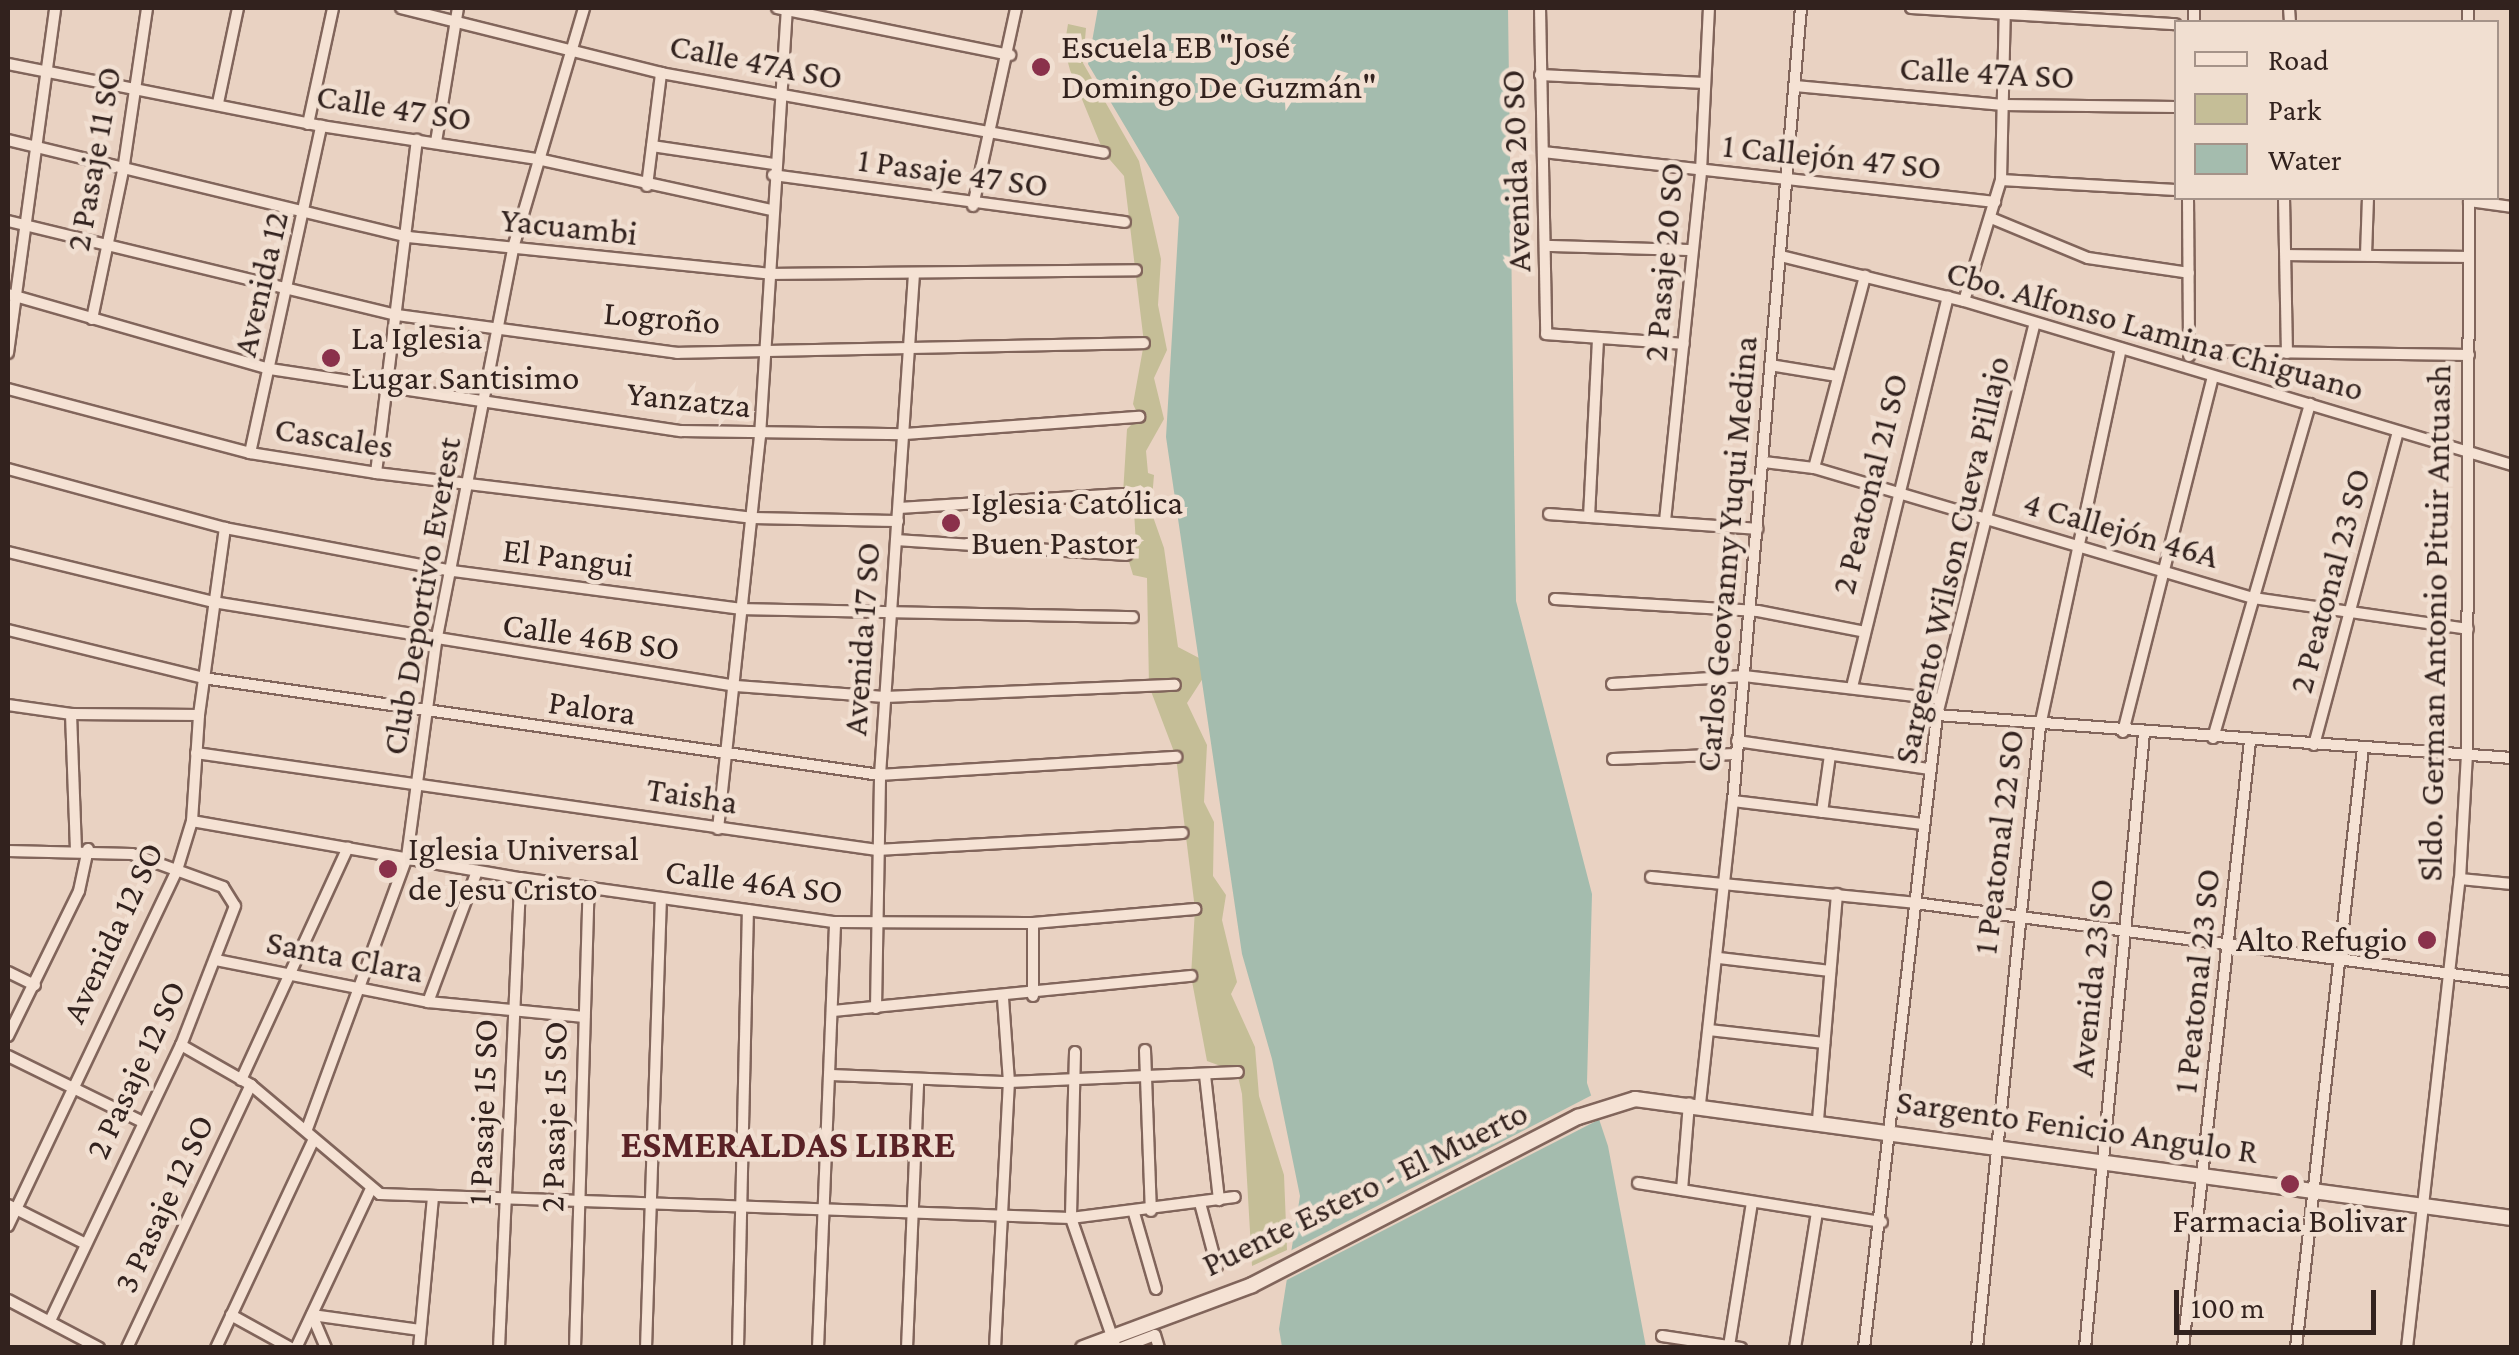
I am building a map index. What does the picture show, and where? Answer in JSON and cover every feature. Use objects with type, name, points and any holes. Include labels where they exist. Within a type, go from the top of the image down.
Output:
[{"type":"street","points":[[8,353],[10,295],[55,8]]},
{"type":"street","name":"2 Pasaje 11 SO","points":[[92,319],[123,171],[147,8]]},
{"type":"street","points":[[218,103],[238,8]]},
{"type":"street","points":[[308,124],[333,8]]},
{"type":"street","name":"Calle 47A SO","points":[[401,8],[660,73],[1104,152]]},
{"type":"street","points":[[436,142],[458,8]]},
{"type":"street","name":"Club Deportivo Everest","points":[[216,1348],[311,1134],[407,857],[436,642],[502,326],[513,248],[584,8]]},
{"type":"street","points":[[718,829],[760,436],[783,8],[1010,55]]},
{"type":"street","points":[[973,206],[988,130],[1010,55],[1016,8]]},
{"type":"street","name":"Avenida 20 SO","points":[[1540,8],[1548,246],[1546,334],[1598,338]]},
{"type":"street","name":"2 Pasaje 20 SO","points":[[1664,521],[1701,171],[1709,8]]},
{"type":"street","name":"Carlos Geovanny Yuqui Medina","points":[[1682,1190],[1718,958],[1744,676],[1746,612],[1789,182],[1801,8]]},
{"type":"street","points":[[1911,8],[2005,10],[2174,24]]},
{"type":"street","points":[[1964,302],[1992,218],[2000,180],[2005,10]]},
{"type":"street","name":"Calle 47 SO","points":[[8,64],[308,124],[542,160],[646,186],[770,210]]},
{"type":"street","points":[[646,186],[660,73]]},
{"type":"street","points":[[1540,75],[1704,83]]},
{"type":"street","name":"Calle 47A SO","points":[[1796,86],[2003,106],[2174,107]]},
{"type":"street","name":"Avenida 12","points":[[250,453],[306,216],[321,126]]},
{"type":"street","name":"Yacuambi","points":[[8,140],[306,216],[408,237],[771,274],[1136,270]]},
{"type":"street","points":[[376,472],[417,140]]},
{"type":"street","name":"1 Pasaje 47 SO","points":[[652,146],[973,206],[1125,222]]},
{"type":"street","name":"1 Callejón 47 SO","points":[[1543,152],[1995,202]]},
{"type":"street","points":[[2000,180],[2174,190]]},
{"type":"street","points":[[2188,200],[2188,369]]},
{"type":"street","points":[[2284,200],[2287,352]]},
{"type":"street","points":[[2366,255],[2368,200]]},
{"type":"street","name":"Sldo. German Antonio Pituir Antuash","points":[[2407,1348],[2460,879],[2467,756],[2468,200]]},
{"type":"street","points":[[2474,200],[2512,207]]},
{"type":"street","points":[[1992,218],[2088,258],[2188,273]]},
{"type":"street","name":"Logroño","points":[[8,221],[398,315],[677,352],[1144,343]]},
{"type":"street","points":[[1548,246],[1692,250]]},
{"type":"street","points":[[2286,255],[2468,256]]},
{"type":"street","name":"Cbo. Alfonso Lamina Chiguano","points":[[1781,256],[1948,297],[2512,465]]},
{"type":"street","name":"Avenida 17 SO","points":[[876,1008],[873,924],[880,776],[914,274]]},
{"type":"street","points":[[1814,468],[1865,276]]},
{"type":"street","name":"Yanzatza","points":[[10,295],[270,369],[387,392],[485,400],[681,431],[760,436],[906,434],[1140,417]]},
{"type":"street","name":"2 Peatonal 21 SO","points":[[1852,687],[1861,631],[1948,297]]},
{"type":"street","name":"Sargento Wilson Cueva Pillajo","points":[[1864,1348],[1893,1131],[1923,824],[1938,715],[2036,323]]},
{"type":"street","points":[[1589,516],[1598,338],[1684,344]]},
{"type":"street","name":"1 Peatonal 22 SO","points":[[1977,1348],[2016,917],[2040,726],[2075,545],[2121,349]]},
{"type":"street","points":[[2189,351],[2468,355]]},
{"type":"street","points":[[1770,365],[1837,376]]},
{"type":"street","points":[[2123,732],[2212,377]]},
{"type":"street","name":"Cascales","points":[[8,389],[250,453],[470,486],[753,518],[898,521]]},
{"type":"street","points":[[2213,738],[2310,404]]},
{"type":"street","name":"2 Peatonal 23 SO","points":[[2314,745],[2398,432]]},
{"type":"street","name":"4 Callejón 46A","points":[[1764,462],[1814,468],[2164,568],[2253,598],[2468,629]]},
{"type":"street","name":"El Pangui","points":[[8,469],[226,528],[452,571],[743,609],[892,617],[1133,618]]},
{"type":"street","points":[[900,508],[1123,494]]},
{"type":"street","points":[[1550,514],[1757,529]]},
{"type":"street","name":"Avenida 12 SO","points":[[8,1226],[12,1206],[177,870],[192,821],[199,715],[226,528]]},
{"type":"street","points":[[897,540],[1126,555]]},
{"type":"street","name":"Calle 46B SO","points":[[8,552],[214,602],[436,642],[736,686],[885,697],[1175,685]]},
{"type":"street","points":[[1555,600],[1746,612],[1861,631]]},
{"type":"street","name":"Palora","points":[[8,630],[204,678],[880,776],[1176,757]]},
{"type":"street","points":[[1612,684],[1744,676],[1941,699]]},
{"type":"street","points":[[8,705],[71,714],[199,715]]},
{"type":"street","points":[[8,1036],[80,891],[82,849],[71,714]]},
{"type":"street","points":[[1938,715],[2040,726],[2512,758]]},
{"type":"street","name":"Avenida 23 SO","points":[[2085,1348],[2144,733]]},
{"type":"street","name":"1 Peatonal 23 SO","points":[[2184,1348],[2250,740]]},
{"type":"street","points":[[1736,741],[1930,770]]},
{"type":"street","points":[[2296,1348],[2362,748]]},
{"type":"street","name":"Taisha","points":[[196,753],[877,850],[1183,833]]},
{"type":"street","points":[[1613,759],[1736,754]]},
{"type":"street","points":[[1822,812],[1830,755]]},
{"type":"street","points":[[1733,801],[1923,824]]},
{"type":"street","name":"Calle 46A SO","points":[[192,821],[520,878],[835,922],[1034,923],[1195,908]]},
{"type":"street","name":"3 Pasaje 12 SO","points":[[127,1348],[246,1082],[288,975],[348,847]]},
{"type":"street","points":[[8,852],[82,849],[177,870]]},
{"type":"street","name":"2 Pasaje 12 SO","points":[[50,1321],[181,1045],[216,960],[234,898],[177,870]]},
{"type":"street","points":[[428,1002],[478,871]]},
{"type":"street","points":[[1650,876],[1725,880],[1915,903],[2123,935],[2448,970],[2512,982]]},
{"type":"street","name":"1 Pasaje 15 SO","points":[[500,1348],[520,878]]},
{"type":"street","points":[[2460,879],[2512,884]]},
{"type":"street","name":"2 Pasaje 15 SO","points":[[575,1348],[588,888]]},
{"type":"street","points":[[1818,1120],[1837,894]]},
{"type":"street","points":[[646,1348],[660,898]]},
{"type":"street","points":[[738,1348],[748,910]]},
{"type":"street","points":[[818,1348],[835,922]]},
{"type":"street","points":[[1033,996],[1034,923]]},
{"type":"street","points":[[1718,958],[1830,971]]},
{"type":"street","name":"Santa Clara","points":[[216,960],[428,1002],[584,1017]]},
{"type":"street","points":[[8,972],[35,985]]},
{"type":"street","points":[[834,1011],[1033,996],[1190,976]]},
{"type":"street","points":[[995,1348],[1009,1082],[1004,998]]},
{"type":"street","points":[[1709,1030],[1824,1042]]},
{"type":"street","points":[[181,1045],[246,1082],[311,1134],[370,1191],[433,1198],[741,1204],[1071,1218],[1134,1213],[1235,1197]]},
{"type":"street","points":[[1144,1050],[1151,1210]]},
{"type":"street","points":[[1075,1052],[1071,1218],[1117,1340],[1155,1335],[1159,1348]]},
{"type":"street","points":[[8,1056],[143,1122]]},
{"type":"street","points":[[831,1075],[918,1082],[1074,1082],[1238,1072]]},
{"type":"street","points":[[1204,1075],[1219,1200]]},
{"type":"street","points":[[907,1348],[918,1082]]},
{"type":"street","name":"Sargento Fenicio Angulo R","points":[[1635,1100],[1818,1120],[2512,1218]]},
{"type":"street","name":"Puente Estero - El Muerto","points":[[1083,1348],[1117,1340],[1252,1284],[1578,1116],[1635,1100]]},
{"type":"street","points":[[1638,1182],[1882,1222]]},
{"type":"street","points":[[231,1315],[293,1348],[370,1191]]},
{"type":"street","points":[[419,1348],[433,1198]]},
{"type":"street","points":[[1662,1336],[1689,1344],[1735,1347],[1752,1202]]},
{"type":"street","points":[[1200,1203],[1217,1267]]},
{"type":"street","points":[[12,1206],[86,1244]]},
{"type":"street","points":[[1795,1348],[1818,1212]]},
{"type":"street","points":[[1134,1213],[1156,1289]]},
{"type":"street","points":[[8,1300],[99,1348]]},
{"type":"street","points":[[312,1315],[420,1330]]},
{"type":"street","points":[[312,1315],[326,1348]]},
{"type":"green space","points":[[1068,24],[1086,28],[1083,63],[1139,161],[1161,259],[1158,305],[1167,350],[1154,378],[1164,419],[1146,451],[1148,473],[1154,475],[1151,511],[1164,548],[1178,647],[1201,659],[1205,675],[1187,703],[1207,745],[1204,802],[1214,822],[1213,876],[1226,895],[1222,920],[1237,982],[1231,994],[1255,1047],[1259,1096],[1284,1175],[1287,1250],[1252,1266],[1242,1094],[1237,1072],[1207,1061],[1191,976],[1195,909],[1176,757],[1149,686],[1147,578],[1133,575],[1127,555],[1136,545],[1134,511],[1123,494],[1127,429],[1139,417],[1133,404],[1144,343],[1124,176],[1104,153],[1070,70],[1064,48]]},
{"type":"water","points":[[1098,8],[1508,8],[1516,601],[1592,894],[1587,1083],[1608,1146],[1646,1347],[1282,1347],[1279,1329],[1300,1196],[1272,1059],[1242,954],[1166,437],[1179,217],[1088,64]]},
{"type":"pier","points":[[1596,1093],[1604,1117],[1281,1283],[1286,1253]]},
{"type":"place","name":"Escuela EB \"José Domingo De Guzmán\"","points":[[1041,67]]},
{"type":"place","name":"La Iglesia Lugar Santisimo","points":[[331,358]]},
{"type":"place","name":"Iglesia Católica Buen Pastor","points":[[951,523]]},
{"type":"place","name":"Iglesia Universal de Jesu Cristo","points":[[388,869]]},
{"type":"place","name":"Alto Refugio","points":[[2427,940]]},
{"type":"place","name":"Farmacia Bolivar","points":[[2290,1184]]},
{"type":"district","name":"ESMERALDAS LIBRE","points":[[788,1145]]}]
